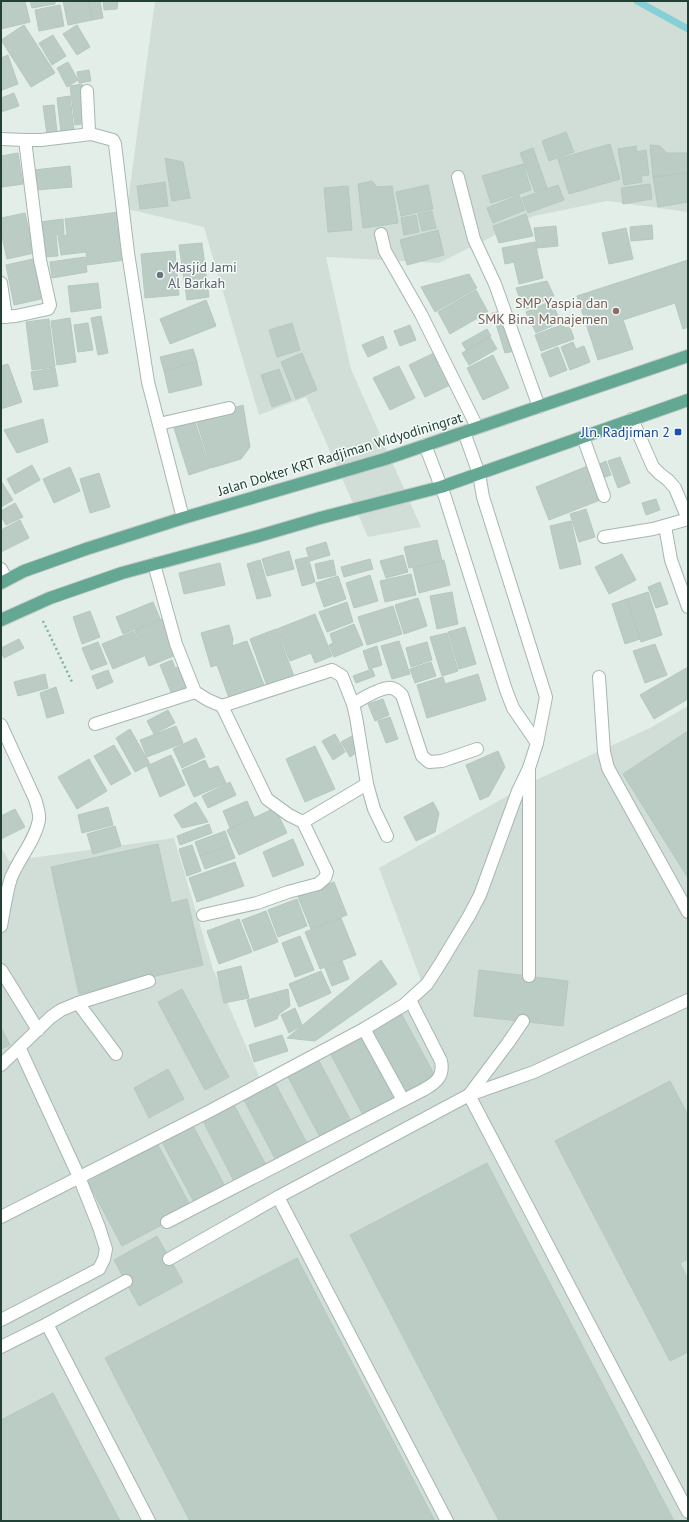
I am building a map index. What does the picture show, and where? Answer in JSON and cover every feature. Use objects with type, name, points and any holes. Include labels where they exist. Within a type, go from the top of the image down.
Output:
[{"type":"main road","name":"Jalan Dokter KRT Radjiman Widyodiningrat","points":[[3,577],[183,518],[308,482],[425,445],[688,356]]},
{"type":"main road","points":[[1,620],[35,604],[122,573],[262,536],[320,518],[441,487],[688,400]]},
{"type":"street","points":[[87,91],[89,127],[91,134]]},
{"type":"street","points":[[1,139],[42,140],[91,134],[113,140],[115,144],[128,253],[148,382],[183,518]]},
{"type":"street","points":[[1,283],[4,317],[48,309],[50,305],[40,260],[25,140]]},
{"type":"street","points":[[458,177],[474,239],[495,284],[539,407]]},
{"type":"street","points":[[382,234],[385,251],[424,320],[477,427]]},
{"type":"street","points":[[159,424],[229,408]]},
{"type":"street","points":[[604,537],[654,529],[688,519],[675,488],[653,467],[632,420]]},
{"type":"street","points":[[1,1217],[208,1112],[399,1009],[426,984],[440,964],[480,895],[518,791],[529,768],[538,743],[546,697],[483,497],[479,474],[464,432]]},
{"type":"street","points":[[583,437],[604,496]]},
{"type":"street","points":[[425,445],[441,487],[506,690],[513,708],[538,743]]},
{"type":"street","points":[[665,526],[671,560],[688,607]]},
{"type":"street","points":[[154,564],[176,644],[195,692],[222,706],[267,799],[289,815],[303,822],[327,872],[325,878],[318,884],[288,892],[257,903],[203,915]]},
{"type":"street","points":[[222,706],[332,670],[342,676],[353,704],[367,784],[374,809],[387,836]]},
{"type":"street","points":[[599,677],[604,752],[608,768],[688,912]]},
{"type":"street","points":[[353,704],[367,696],[388,688],[397,690],[402,695],[422,756],[429,762],[442,761],[477,749]]},
{"type":"street","points":[[95,724],[195,692]]},
{"type":"street","points":[[1,725],[35,799],[39,819],[34,834],[10,880],[1,926]]},
{"type":"street","points":[[529,768],[529,976]]},
{"type":"street","points":[[303,822],[367,784]]},
{"type":"street","points":[[1,970],[38,1030]]},
{"type":"street","points":[[1,1065],[20,1049],[51,1017],[61,1010],[78,1003],[149,982]]},
{"type":"street","points":[[167,1222],[437,1082],[441,1077],[442,1066],[439,1055],[410,1000]]},
{"type":"street","points":[[170,1259],[278,1197],[469,1095],[534,1072],[688,1000]]},
{"type":"street","points":[[78,1003],[116,1054]]},
{"type":"street","points":[[469,1095],[508,1044],[522,1021]]},
{"type":"street","points":[[364,1029],[403,1100]]},
{"type":"street","points":[[1,1320],[99,1268],[104,1259],[106,1249],[79,1177],[20,1049]]},
{"type":"street","points":[[469,1095],[688,1512]]},
{"type":"street","points":[[278,1197],[447,1521]]},
{"type":"street","points":[[1,1347],[126,1282]]},
{"type":"street","points":[[47,1324],[149,1521]]},
{"type":"path","points":[[35,604],[72,684]]},
{"type":"shaded area","points":[[155,1],[688,1],[688,212],[607,201],[534,216],[439,263],[326,257],[351,369],[421,527],[368,537],[306,397],[259,415],[204,227],[127,209]]},
{"type":"shaded area","points":[[688,706],[688,1521],[1,1521],[1,847],[9,861],[174,838],[213,969],[261,1081],[423,986],[379,868],[536,780],[650,728]]},
{"type":"building","points":[[1,1],[25,1],[30,22],[1,29]]},
{"type":"building","points":[[30,1],[55,1],[55,4],[32,8]]},
{"type":"building","points":[[63,1],[88,1],[92,20],[68,25]]},
{"type":"building","points":[[89,1],[100,1],[103,18],[92,20]]},
{"type":"building","points":[[103,1],[118,1],[117,9],[104,10]]},
{"type":"building","points":[[60,5],[64,26],[39,31],[35,10]]},
{"type":"building","points":[[24,25],[55,73],[31,87],[1,40]]},
{"type":"building","points":[[77,25],[90,47],[77,55],[63,34]]},
{"type":"building","points":[[53,35],[66,56],[52,65],[39,43]]},
{"type":"building","points":[[8,55],[18,84],[2,90],[1,58]]},
{"type":"building","points":[[68,62],[78,80],[67,87],[57,68]]},
{"type":"building","points":[[89,70],[91,81],[79,83],[77,72]]},
{"type":"building","points":[[82,84],[88,123],[75,125],[70,86]]},
{"type":"building","points":[[14,93],[19,106],[1,112],[1,98]]},
{"type":"building","points":[[70,96],[74,130],[61,132],[57,98]]},
{"type":"building","points":[[54,105],[57,132],[47,134],[43,106]]},
{"type":"building","points":[[566,132],[574,152],[549,161],[542,141]]},
{"type":"building","points":[[610,144],[620,179],[569,194],[558,159]]},
{"type":"building","points":[[650,145],[660,146],[667,153],[688,153],[688,173],[653,177]]},
{"type":"building","points":[[636,146],[637,152],[646,150],[649,175],[641,176],[642,182],[624,185],[618,149]]},
{"type":"building","points":[[533,148],[547,188],[535,192],[520,153]]},
{"type":"building","points":[[18,153],[23,184],[2,187],[1,156]]},
{"type":"building","points":[[165,158],[183,162],[190,198],[172,201]]},
{"type":"building","points":[[523,164],[531,190],[491,203],[482,176]]},
{"type":"building","points":[[70,166],[72,187],[36,190],[34,170]]},
{"type":"building","points":[[688,173],[688,202],[658,207],[653,177]]},
{"type":"building","points":[[372,181],[377,187],[392,186],[398,223],[363,228],[358,184]]},
{"type":"building","points":[[165,182],[168,206],[140,209],[137,186]]},
{"type":"building","points":[[650,184],[652,199],[623,204],[621,188]]},
{"type":"building","points":[[428,185],[433,209],[401,216],[396,192]]},
{"type":"building","points":[[558,185],[564,200],[528,213],[522,198]]},
{"type":"building","points":[[348,186],[352,230],[328,232],[324,188]]},
{"type":"building","points":[[519,195],[525,210],[493,223],[487,208]]},
{"type":"building","points":[[432,211],[436,228],[422,231],[418,214]]},
{"type":"building","points":[[119,212],[125,260],[87,265],[86,252],[61,255],[58,236],[67,235],[65,219]]},
{"type":"building","points":[[25,213],[34,253],[7,259],[1,232],[1,218]]},
{"type":"building","points":[[526,214],[533,236],[499,243],[493,226]]},
{"type":"building","points":[[416,215],[419,232],[404,235],[401,218]]},
{"type":"building","points":[[63,219],[64,234],[56,235],[58,256],[43,257],[40,222]]},
{"type":"building","points":[[652,225],[653,239],[631,241],[630,227]]},
{"type":"building","points":[[556,226],[558,246],[537,248],[534,228]]},
{"type":"building","points":[[626,228],[633,259],[609,264],[602,233]]},
{"type":"building","points":[[438,230],[444,255],[407,265],[400,240]]},
{"type":"building","points":[[535,242],[543,278],[519,284],[514,262],[505,264],[502,248]]},
{"type":"building","points":[[202,243],[209,297],[187,300],[179,245]]},
{"type":"building","name":"Masjid Jami Al Barkah","points":[[175,251],[179,295],[145,298],[141,254]]},
{"type":"building","points":[[85,257],[87,272],[52,278],[50,262]]},
{"type":"building","points":[[33,259],[41,299],[14,305],[6,265]]},
{"type":"building","name":"SMP Yaspia dan SMK Bina Manajemen","points":[[688,260],[688,327],[683,329],[675,303],[623,320],[633,349],[598,360],[577,296]]},
{"type":"building","points":[[469,274],[477,288],[435,312],[421,287]]},
{"type":"building","points":[[547,281],[554,296],[524,310],[516,288]]},
{"type":"building","points":[[98,283],[101,308],[71,312],[68,286]]},
{"type":"building","points":[[476,290],[488,312],[450,334],[438,312]]},
{"type":"building","points":[[206,300],[216,326],[170,344],[160,319]]},
{"type":"building","points":[[551,301],[561,322],[536,333],[526,312]]},
{"type":"building","points":[[501,311],[506,324],[497,327],[492,313]]},
{"type":"building","points":[[101,316],[108,353],[98,355],[91,318]]},
{"type":"building","points":[[70,318],[76,362],[57,365],[51,321]]},
{"type":"building","points":[[49,319],[55,367],[32,370],[26,322]]},
{"type":"building","points":[[88,323],[93,350],[78,352],[74,325]]},
{"type":"building","points":[[292,323],[300,350],[277,357],[269,330]]},
{"type":"building","points":[[410,325],[416,340],[400,346],[394,331]]},
{"type":"building","points":[[507,325],[515,351],[505,353],[497,327]]},
{"type":"building","points":[[561,325],[566,328],[570,327],[574,339],[541,351],[535,335]]},
{"type":"building","points":[[487,329],[491,336],[466,350],[462,343]]},
{"type":"building","points":[[383,336],[387,348],[368,357],[362,345]]},
{"type":"building","points":[[490,337],[497,349],[469,365],[462,353]]},
{"type":"building","points":[[573,342],[576,349],[584,346],[590,362],[570,370],[561,347]]},
{"type":"building","points":[[558,347],[567,370],[550,377],[541,354]]},
{"type":"building","points":[[193,349],[197,362],[164,371],[160,357]]},
{"type":"building","points":[[302,353],[317,390],[296,399],[281,362]]},
{"type":"building","points":[[434,353],[450,385],[425,397],[409,365]]},
{"type":"building","points":[[493,355],[509,388],[483,400],[467,368]]},
{"type":"building","points":[[197,362],[202,385],[169,393],[164,371]]},
{"type":"building","points":[[8,364],[22,402],[1,409],[1,366]]},
{"type":"building","points":[[399,366],[415,398],[390,410],[373,378]]},
{"type":"building","points":[[55,368],[58,386],[34,390],[31,372]]},
{"type":"building","points":[[279,369],[291,400],[272,407],[261,375]]},
{"type":"building","points":[[243,405],[250,447],[241,459],[211,468],[196,419]]},
{"type":"building","points":[[43,419],[48,442],[17,453],[4,430]]},
{"type":"building","points":[[194,419],[210,468],[189,475],[173,425]]},
{"type":"building","points":[[620,457],[630,483],[618,488],[608,461]]},
{"type":"building","points":[[606,461],[611,475],[600,479],[595,466]]},
{"type":"building","points":[[32,465],[40,480],[15,494],[7,479]]},
{"type":"building","points":[[590,465],[603,499],[549,520],[536,487]]},
{"type":"building","points":[[70,467],[80,491],[54,503],[43,479]]},
{"type":"building","points":[[99,473],[110,507],[90,513],[80,479]]},
{"type":"building","points":[[1,481],[13,500],[1,507]]},
{"type":"building","points":[[656,499],[660,510],[646,515],[642,503]]},
{"type":"building","points":[[15,503],[23,517],[6,525],[1,516],[1,511]]},
{"type":"building","points":[[586,509],[595,537],[579,542],[570,514]]},
{"type":"building","points":[[20,520],[29,538],[1,552],[1,530]]},
{"type":"building","points":[[571,521],[581,564],[560,569],[550,526]]},
{"type":"building","points":[[437,540],[442,561],[409,568],[404,547]]},
{"type":"building","points":[[326,542],[330,555],[310,561],[306,548]]},
{"type":"building","points":[[289,551],[294,569],[267,576],[262,559]]},
{"type":"building","points":[[622,554],[636,580],[609,594],[595,567]]},
{"type":"building","points":[[403,555],[408,572],[386,578],[380,561]]},
{"type":"building","points":[[308,557],[315,582],[302,586],[295,560]]},
{"type":"building","points":[[370,559],[373,569],[344,577],[341,567]]},
{"type":"building","points":[[260,560],[271,596],[257,599],[247,564]]},
{"type":"building","points":[[333,560],[336,575],[318,579],[315,564]]},
{"type":"building","points":[[444,560],[450,585],[419,593],[413,568]]},
{"type":"building","points":[[220,563],[225,585],[184,594],[179,573]]},
{"type":"building","points":[[411,574],[416,595],[385,602],[380,581]]},
{"type":"building","points":[[370,575],[378,601],[354,608],[346,583]]},
{"type":"building","points":[[338,576],[346,599],[324,607],[316,583]]},
{"type":"building","points":[[660,582],[668,604],[656,608],[648,587]]},
{"type":"building","points":[[452,592],[458,624],[437,629],[430,596]]},
{"type":"building","points":[[648,592],[662,635],[641,642],[627,599]]},
{"type":"building","points":[[418,598],[427,626],[404,634],[395,605]]},
{"type":"building","points":[[627,599],[640,639],[625,644],[612,604]]},
{"type":"building","points":[[153,602],[160,619],[123,634],[116,617]]},
{"type":"building","points":[[347,602],[353,622],[327,632],[319,612]]},
{"type":"building","points":[[393,606],[402,634],[367,645],[358,617]]},
{"type":"building","points":[[90,611],[100,637],[82,644],[73,617]]},
{"type":"building","points":[[315,614],[332,656],[315,663],[311,653],[290,661],[277,629]]},
{"type":"building","points":[[162,619],[176,655],[149,666],[135,630]]},
{"type":"building","points":[[354,624],[363,645],[334,657],[329,645],[333,643],[330,634]]},
{"type":"building","points":[[229,625],[233,639],[232,646],[247,641],[264,685],[229,698],[217,665],[211,667],[201,633]]},
{"type":"building","points":[[465,627],[476,664],[459,669],[448,632]]},
{"type":"building","points":[[276,629],[294,676],[267,686],[250,639]]},
{"type":"building","points":[[134,631],[144,656],[113,669],[102,644]]},
{"type":"building","points":[[447,633],[458,671],[442,676],[430,637]]},
{"type":"building","points":[[19,639],[24,648],[4,658],[1,648]]},
{"type":"building","points":[[399,641],[410,674],[392,679],[381,646]]},
{"type":"building","points":[[98,642],[107,664],[91,670],[82,648]]},
{"type":"building","points":[[427,642],[432,660],[411,667],[406,648]]},
{"type":"building","points":[[655,644],[667,675],[645,683],[633,651]]},
{"type":"building","points":[[377,646],[382,665],[369,669],[363,651]]},
{"type":"building","points":[[172,660],[175,668],[182,666],[190,691],[173,697],[160,665]]},
{"type":"building","points":[[431,662],[436,676],[415,683],[410,669]]},
{"type":"building","points":[[688,667],[688,699],[654,719],[640,695]]},
{"type":"building","points":[[372,669],[375,676],[356,683],[353,676]]},
{"type":"building","points":[[108,670],[113,682],[97,689],[92,676]]},
{"type":"building","points":[[45,674],[48,688],[18,696],[14,682]]},
{"type":"building","points":[[478,674],[486,700],[427,718],[417,685],[443,677],[445,684]]},
{"type":"building","points":[[56,687],[64,713],[47,718],[40,693]]},
{"type":"building","points":[[383,699],[389,715],[375,721],[368,704]]},
{"type":"building","points":[[168,710],[175,723],[154,734],[147,721]]},
{"type":"building","points":[[390,717],[398,739],[386,743],[378,721]]},
{"type":"building","points":[[176,726],[183,743],[147,757],[140,740]]},
{"type":"building","points":[[130,729],[150,764],[135,772],[116,738]]},
{"type":"building","points":[[688,731],[688,878],[623,774]]},
{"type":"building","points":[[335,734],[345,752],[333,760],[322,741]]},
{"type":"building","points":[[352,736],[360,750],[350,757],[341,742]]},
{"type":"building","points":[[196,738],[205,757],[182,768],[173,749]]},
{"type":"building","points":[[114,745],[131,774],[111,785],[94,756]]},
{"type":"building","points":[[315,746],[335,789],[305,802],[286,759]]},
{"type":"building","points":[[498,751],[505,767],[489,796],[480,800],[466,765]]},
{"type":"building","points":[[171,755],[185,785],[160,797],[147,766]]},
{"type":"building","points":[[89,759],[107,791],[77,809],[58,777]]},
{"type":"building","points":[[205,760],[209,769],[218,766],[226,783],[194,797],[182,770]]},
{"type":"building","points":[[230,782],[236,795],[208,808],[202,796]]},
{"type":"building","points":[[247,801],[254,817],[230,828],[223,811]]},
{"type":"building","points":[[196,802],[208,822],[182,828],[174,815]]},
{"type":"building","points":[[433,802],[439,813],[435,832],[416,841],[404,817]]},
{"type":"building","points":[[108,807],[113,825],[82,833],[78,815]]},
{"type":"building","points":[[275,808],[287,833],[239,855],[227,830]]},
{"type":"building","points":[[15,809],[25,827],[1,839],[1,816]]},
{"type":"building","points":[[209,824],[212,833],[180,845],[177,836]]},
{"type":"building","points":[[115,826],[121,846],[93,854],[87,834]]},
{"type":"building","points":[[225,831],[230,845],[200,856],[195,842]]},
{"type":"building","points":[[293,839],[304,865],[273,877],[263,852]]},
{"type":"building","points":[[158,844],[171,903],[187,899],[203,965],[79,994],[51,867]]},
{"type":"building","points":[[192,845],[201,871],[187,876],[179,849]]},
{"type":"building","points":[[230,845],[235,858],[205,869],[200,856]]},
{"type":"building","points":[[235,862],[244,886],[197,902],[189,878]]},
{"type":"building","points":[[334,882],[347,915],[311,929],[298,897]]},
{"type":"building","points":[[297,899],[307,926],[278,937],[268,910]]},
{"type":"building","points":[[266,911],[278,942],[254,951],[242,920]]},
{"type":"building","points":[[341,918],[356,955],[320,969],[305,932]]},
{"type":"building","points":[[239,919],[252,952],[219,964],[207,931]]},
{"type":"building","points":[[300,936],[314,970],[295,977],[282,943]]},
{"type":"building","points":[[381,960],[397,984],[315,1041],[287,1038]]},
{"type":"building","points":[[342,961],[349,979],[332,986],[325,968]]},
{"type":"building","points":[[241,966],[249,998],[224,1003],[217,972]]},
{"type":"building","points":[[479,970],[568,981],[563,1026],[474,1016]]},
{"type":"building","points":[[321,971],[331,993],[299,1007],[289,984]]},
{"type":"building","points":[[182,989],[229,1077],[205,1090],[158,1002]]},
{"type":"building","points":[[288,989],[290,1006],[279,1014],[277,1019],[255,1027],[247,1000]]},
{"type":"building","points":[[295,1008],[302,1025],[289,1033],[281,1015]]},
{"type":"building","points":[[401,1013],[435,1076],[403,1093],[369,1029]]},
{"type":"building","points":[[1,1027],[10,1045],[1,1049]]},
{"type":"building","points":[[282,1035],[288,1051],[254,1062],[249,1045]]},
{"type":"building","points":[[360,1035],[394,1099],[363,1115],[329,1051]]},
{"type":"building","points":[[318,1059],[352,1123],[321,1139],[287,1075]]},
{"type":"building","points":[[168,1069],[184,1099],[149,1118],[134,1088]]},
{"type":"building","points":[[670,1081],[688,1115],[688,1259],[680,1263],[688,1279],[688,1352],[670,1361],[555,1141]]},
{"type":"building","points":[[275,1083],[309,1147],[278,1164],[244,1100]]},
{"type":"building","points":[[233,1103],[267,1167],[235,1183],[202,1119]]},
{"type":"building","points":[[192,1124],[226,1188],[195,1204],[161,1140]]},
{"type":"building","points":[[158,1145],[192,1209],[122,1246],[88,1182],[115,1167],[114,1164],[135,1152],[137,1156]]},
{"type":"building","points":[[487,1163],[674,1521],[499,1521],[350,1235]]},
{"type":"building","points":[[157,1236],[183,1282],[139,1306],[114,1260]]},
{"type":"building","points":[[297,1258],[435,1521],[190,1521],[105,1358]]},
{"type":"building","points":[[53,1393],[120,1521],[1,1521],[1,1420]]},
{"type":"waterway","points":[[637,1],[688,29]]},
{"type":"place","name":"Masjid Jami Al Barkah","points":[[160,275]]},
{"type":"place","name":"SMP Yaspia dan SMK Bina Manajemen","points":[[616,311]]},
{"type":"place","name":"Jln. Radjiman 2","points":[[678,432]]}]
